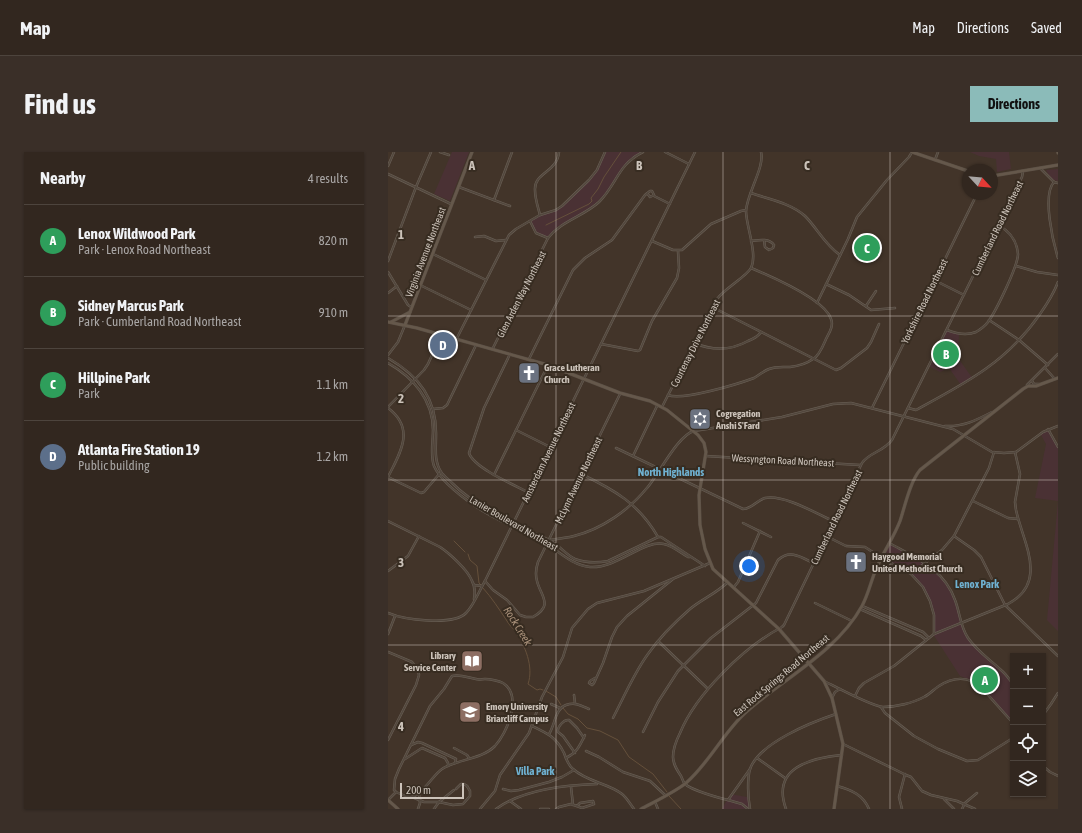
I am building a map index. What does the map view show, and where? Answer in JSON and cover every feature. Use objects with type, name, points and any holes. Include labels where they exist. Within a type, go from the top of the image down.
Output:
[{"type":"street","points":[[388,166],[394,152]]},
{"type":"street","points":[[388,261],[431,152]]},
{"type":"street","points":[[440,152],[449,156]]},
{"type":"street","name":"Virginia Avenue Northeast","points":[[388,355],[398,342],[472,152]]},
{"type":"street","points":[[494,200],[512,152]]},
{"type":"street","points":[[540,215],[535,192],[536,184],[540,176],[554,166],[558,159],[559,152]]},
{"type":"street","points":[[457,339],[506,240],[513,231],[540,215],[559,208],[589,180],[597,170],[605,152]]},
{"type":"street","points":[[530,221],[536,233],[548,238],[559,228],[586,212],[598,202],[626,163],[643,152]]},
{"type":"street","points":[[665,152],[689,164]]},
{"type":"street","name":"Amsterdam Avenue Northeast","points":[[388,613],[395,616],[417,620],[454,619],[466,613],[485,581],[696,152]]},
{"type":"street","points":[[668,395],[674,397],[702,393],[753,378],[771,368],[800,366],[814,359],[826,341],[832,324],[827,312],[817,303],[776,279],[751,268],[751,241],[746,210],[762,161],[761,152]]},
{"type":"street","points":[[817,303],[861,212],[912,152],[962,169]]},
{"type":"street","points":[[935,160],[938,152]]},
{"type":"street","points":[[998,175],[1058,165]]},
{"type":"street","points":[[1040,168],[1054,182],[1058,183]]},
{"type":"street","name":"Cumberland Road Northeast","points":[[685,784],[673,763],[672,756],[682,726],[708,689],[743,655],[784,625],[861,466],[867,457],[889,445],[904,417],[1022,176],[1023,171]]},
{"type":"street","points":[[388,174],[452,205]]},
{"type":"street","points":[[1054,182],[1051,188],[1050,222],[1052,239],[1058,258]]},
{"type":"street","points":[[459,187],[510,206]]},
{"type":"street","points":[[529,360],[573,270],[585,258],[612,240],[647,193],[651,191],[653,192],[653,196]]},
{"type":"street","points":[[647,193],[648,197],[653,196],[670,204]]},
{"type":"street","points":[[751,193],[782,203],[801,213],[828,245],[840,256]]},
{"type":"street","name":"Yorkshire Road Northeast","points":[[872,408],[974,200]]},
{"type":"street","points":[[652,240],[678,251],[686,248],[711,224],[746,210]]},
{"type":"street","points":[[946,330],[959,334],[970,334],[981,329],[989,320],[1016,266],[1018,254],[1015,242],[1008,232],[998,225]]},
{"type":"street","points":[[475,237],[484,236],[496,241],[506,240]]},
{"type":"street","name":"Glen Arden Way Northeast","points":[[493,349],[548,238]]},
{"type":"street","points":[[751,241],[764,240],[773,243],[773,248],[768,250],[764,240]]},
{"type":"street","points":[[601,344],[638,351],[640,350],[652,321],[677,278],[679,268],[678,251]]},
{"type":"street","points":[[432,254],[486,280]]},
{"type":"street","points":[[1016,266],[1037,272],[1058,275]]},
{"type":"street","name":"Courtenay Drive Northeast","points":[[662,407],[712,307],[723,292],[751,268]]},
{"type":"street","points":[[388,272],[408,305],[412,307]]},
{"type":"street","points":[[934,280],[964,295]]},
{"type":"street","points":[[908,408],[916,410],[973,379],[998,361],[1033,324],[1047,304],[1058,282]]},
{"type":"street","points":[[826,284],[849,295],[871,310],[895,308]]},
{"type":"street","points":[[420,285],[471,310]]},
{"type":"street","points":[[388,293],[397,286]]},
{"type":"street","points":[[866,306],[876,291]]},
{"type":"street","points":[[712,307],[834,369],[842,368],[869,346],[879,324]]},
{"type":"street","points":[[389,322],[410,311]]},
{"type":"street","points":[[989,320],[1019,340],[1048,365]]},
{"type":"street","points":[[389,322],[457,339],[548,365],[620,393],[643,398],[658,404],[701,437],[704,443],[706,456],[700,489],[700,525],[703,542],[710,563],[716,572],[779,629],[824,680],[832,698],[843,744],[834,809]]},
{"type":"street","points":[[694,343],[712,349],[729,349],[744,344],[758,336],[761,332]]},
{"type":"street","points":[[388,358],[416,379],[428,396],[433,409],[436,430],[436,459],[441,472],[424,492],[421,493],[388,477],[402,450],[404,437],[400,420],[388,407],[416,379],[428,364],[441,335]]},
{"type":"street","points":[[430,410],[443,408],[447,405],[476,345]]},
{"type":"street","points":[[510,354],[484,408],[469,451],[472,458],[494,476],[528,492]]},
{"type":"street","points":[[1023,388],[1032,381],[1058,354]]},
{"type":"street","name":"Lanier Boulevard Northeast","points":[[388,363],[401,371],[422,392],[430,410],[433,426],[433,463],[439,474],[465,500],[547,544],[569,560],[586,566],[606,566],[652,544]]},
{"type":"street","points":[[494,476],[548,365]]},
{"type":"street","points":[[1023,388],[1056,378],[1045,368]]},
{"type":"street","points":[[1032,381],[1034,384],[1039,384]]},
{"type":"street","name":"East Rock Springs Road Northeast","points":[[642,809],[685,784],[704,764],[728,732],[744,714],[809,663],[841,634],[860,610],[869,593],[875,572],[890,544],[917,474],[963,435],[1023,388]]},
{"type":"street","name":"McLynn Avenue Northeast","points":[[485,581],[494,591],[507,600],[520,615],[528,618],[535,616],[543,608],[545,602],[538,584],[536,573],[538,562],[620,393]]},
{"type":"street","points":[[549,540],[574,536],[592,529],[617,515],[632,504],[648,487],[679,443],[689,432],[782,417],[833,404],[851,403],[955,430],[994,452],[1015,452],[1024,447],[1038,435],[1048,429],[1058,426]]},
{"type":"street","points":[[633,456],[658,404]]},
{"type":"street","points":[[940,426],[952,426],[974,422],[997,409]]},
{"type":"street","points":[[1048,429],[1058,447]]},
{"type":"street","points":[[516,430],[550,447]]},
{"type":"street","points":[[616,448],[743,509],[747,509],[762,499],[775,498],[798,504],[834,522]]},
{"type":"street","points":[[911,574],[942,550],[954,536],[989,468],[994,452]]},
{"type":"street","points":[[855,696],[859,688],[864,683],[894,666],[934,634],[1015,600],[1028,584],[1031,574],[1031,564],[1018,519],[1015,502],[1020,474],[1015,452]]},
{"type":"street","name":"Wessyngton Road Northeast","points":[[706,456],[861,466]]},
{"type":"street","name":"Lanier Boulevard Northeast","points":[[441,472],[467,497],[513,523],[549,540],[574,559],[600,563],[614,559],[658,537]]},
{"type":"street","points":[[581,474],[613,490],[632,504],[646,519],[658,537],[668,541],[705,566]]},
{"type":"street","points":[[973,501],[1008,518],[1018,519]]},
{"type":"street","points":[[388,521],[444,550],[470,576],[474,585],[474,601]]},
{"type":"street","points":[[743,523],[771,537]]},
{"type":"street","points":[[734,588],[760,531]]},
{"type":"street","points":[[388,571],[408,556],[419,536]]},
{"type":"street","points":[[826,536],[846,546],[865,547],[911,574],[923,587],[930,601],[934,615],[934,634]]},
{"type":"street","points":[[954,536],[974,550],[981,557],[1005,605],[1058,656]]},
{"type":"street","points":[[650,540],[652,544],[666,545],[688,558],[690,557]]},
{"type":"street","points":[[666,545],[668,541]]},
{"type":"street","points":[[890,544],[926,563],[940,574],[950,589],[956,604],[960,623],[965,634],[983,656],[1003,672],[1010,680]]},
{"type":"street","points":[[643,732],[667,686],[683,665],[719,631],[756,603],[776,563],[781,557],[787,554],[794,554],[814,563]]},
{"type":"street","points":[[586,566],[587,562]]},
{"type":"street","points":[[480,809],[495,791],[500,775],[524,742],[532,726],[542,697],[563,657],[571,631],[576,621],[588,608],[597,603],[644,591],[710,563]]},
{"type":"street","points":[[596,678],[613,634],[620,624],[631,612],[678,576]]},
{"type":"street","points":[[613,718],[648,654],[658,641],[691,608],[722,588],[728,582]]},
{"type":"street","points":[[474,585],[482,586]]},
{"type":"street","points":[[815,603],[852,621]]},
{"type":"street","points":[[862,606],[923,632],[929,638]]},
{"type":"street","points":[[860,610],[921,636],[926,640]]},
{"type":"street","points":[[388,634],[395,616]]},
{"type":"street","points":[[892,624],[894,620]]},
{"type":"street","points":[[658,641],[708,689]]},
{"type":"street","points":[[388,652],[412,662],[417,668],[419,675],[416,685],[388,740]]},
{"type":"street","points":[[814,658],[814,669]]},
{"type":"street","points":[[396,792],[394,790],[396,776],[410,745],[430,706],[444,690],[452,676],[458,675],[476,679],[488,679],[500,682],[506,686],[512,699],[512,714],[494,747],[484,754],[447,766],[437,773],[419,794],[411,797]]},
{"type":"street","points":[[824,680],[855,696],[881,706],[897,705],[919,700],[949,681],[959,678],[965,679],[976,683],[981,687],[1010,720]]},
{"type":"street","points":[[832,698],[835,692],[840,688]]},
{"type":"street","points":[[1046,711],[1058,693]]},
{"type":"street","points":[[574,695],[576,703]]},
{"type":"street","points":[[551,704],[560,708],[576,703],[589,709]]},
{"type":"street","points":[[881,706],[885,713],[914,736],[938,749],[967,761],[978,760],[1010,740]]},
{"type":"street","points":[[549,734],[553,728],[560,708]]},
{"type":"street","points":[[728,800],[757,758],[767,748],[806,724],[836,714]]},
{"type":"street","points":[[575,753],[563,736],[558,732],[559,727],[565,721],[569,720],[584,738]]},
{"type":"street","points":[[532,726],[549,734],[559,744],[574,770],[599,784],[615,790],[622,795],[634,809]]},
{"type":"street","points":[[566,758],[575,753],[581,745],[585,735]]},
{"type":"street","points":[[410,745],[415,742],[422,743],[462,761]]},
{"type":"street","points":[[843,744],[911,777],[922,791],[944,799],[956,801],[974,809]]},
{"type":"street","points":[[403,760],[422,748],[446,759],[448,763],[447,766]]},
{"type":"street","points":[[454,748],[467,755],[469,758]]},
{"type":"street","points":[[586,751],[623,772],[650,782],[666,795]]},
{"type":"street","points":[[786,809],[783,793],[787,775],[798,767],[819,758],[842,755]]},
{"type":"street","points":[[757,758],[785,779]]},
{"type":"street","points":[[455,764],[456,759]]},
{"type":"street","points":[[749,809],[748,796],[750,769]]},
{"type":"street","points":[[1046,769],[1058,776]]},
{"type":"street","points":[[503,789],[511,791],[519,790],[549,782],[574,770]]},
{"type":"street","points":[[902,809],[898,797],[905,774]]},
{"type":"street","points":[[396,792],[420,801],[439,802],[453,805],[463,804],[470,796],[470,791],[465,784],[461,784],[439,802],[434,809]]},
{"type":"street","points":[[496,809],[518,797],[536,791],[570,786],[599,784]]},
{"type":"street","points":[[685,784],[714,797],[742,804],[749,809]]},
{"type":"street","points":[[570,786],[573,805]]},
{"type":"street","points":[[837,786],[858,794],[869,809]]},
{"type":"street","points":[[396,792],[388,800],[398,809]]},
{"type":"street","points":[[962,809],[964,804],[977,793]]},
{"type":"street","points":[[418,809],[420,801],[419,794]]},
{"type":"street","points":[[944,799],[954,809]]},
{"type":"street","points":[[510,801],[521,809]]},
{"type":"street","points":[[556,809],[564,805],[573,805],[582,808],[594,804],[593,801],[580,803],[577,806]]},
{"type":"street","points":[[654,802],[658,809]]},
{"type":"street","points":[[540,809],[549,809]]},
{"type":"shaded area","points":[[452,152],[469,152],[450,201],[434,194]]},
{"type":"shaded area","points":[[604,152],[642,152],[630,159],[603,196],[587,211],[557,227],[548,236],[542,236],[534,231],[531,220],[543,214],[554,212],[574,195],[591,177]]},
{"type":"shaded area","points":[[970,152],[1009,152],[1011,169],[998,172],[998,164],[996,164],[996,159],[979,156]]},
{"type":"shaded area","points":[[1058,169],[1058,181],[1054,180],[1046,170]]},
{"type":"shaded area","points":[[947,330],[959,334],[958,358],[973,379],[961,385],[949,368],[940,372],[928,366]]},
{"type":"shaded area","points":[[1048,430],[1058,448],[1058,501],[1035,498],[1046,444],[1041,435]]},
{"type":"shaded area","points":[[1058,501],[1058,631],[1047,620]]},
{"type":"shaded area","points":[[889,544],[935,569],[945,580],[955,600],[960,622],[967,638],[979,652],[1006,673],[1010,679],[1010,721],[980,686],[960,676],[933,634],[934,619],[931,603],[924,588],[910,573],[882,558]]},
{"type":"shaded area","points":[[730,794],[747,797],[751,809],[722,809]]},
{"type":"waterway","points":[[546,225],[589,204],[592,201],[591,198],[621,152]]},
{"type":"waterway","name":"Rock Creek","points":[[454,541],[465,552]]},
{"type":"waterway","name":"Rock Creek","points":[[468,554],[470,560],[477,566],[479,583],[481,585]]},
{"type":"waterway","name":"Rock Creek","points":[[483,588],[515,631],[525,649],[528,656],[530,671],[528,684],[537,690],[543,690]]},
{"type":"waterway","name":"Rock Creek","points":[[546,691],[556,697],[561,705]]},
{"type":"waterway","name":"Rock Creek","points":[[563,708],[568,714],[578,719],[587,728],[600,731],[618,740],[629,757],[653,774],[667,792]]},
{"type":"waterway","name":"Rock Creek","points":[[669,796],[681,809]]},
{"type":"place","name":"Hillpine Park","points":[[867,248]]},
{"type":"place","name":"Atlanta Fire Station 19","points":[[443,345]]},
{"type":"place","name":"Sidney Marcus Park","points":[[946,354]]},
{"type":"place","name":"Grace Lutheran Church","points":[[529,373]]},
{"type":"place","name":"Cogregation Anshi S'Fard","points":[[700,419]]},
{"type":"place","name":"Haygood Memorial United Methodist Church","points":[[856,562]]},
{"type":"place","name":"Library Service Center","points":[[472,661]]},
{"type":"place","name":"Lenox Wildwood Park","points":[[985,680]]},
{"type":"place","name":"Emory University Briarcliff Campus","points":[[470,712]]},
{"type":"district","name":"North Highlands","points":[[671,472]]},
{"type":"district","name":"Lenox Park","points":[[977,584]]},
{"type":"district","name":"Villa Park","points":[[535,771]]}]
